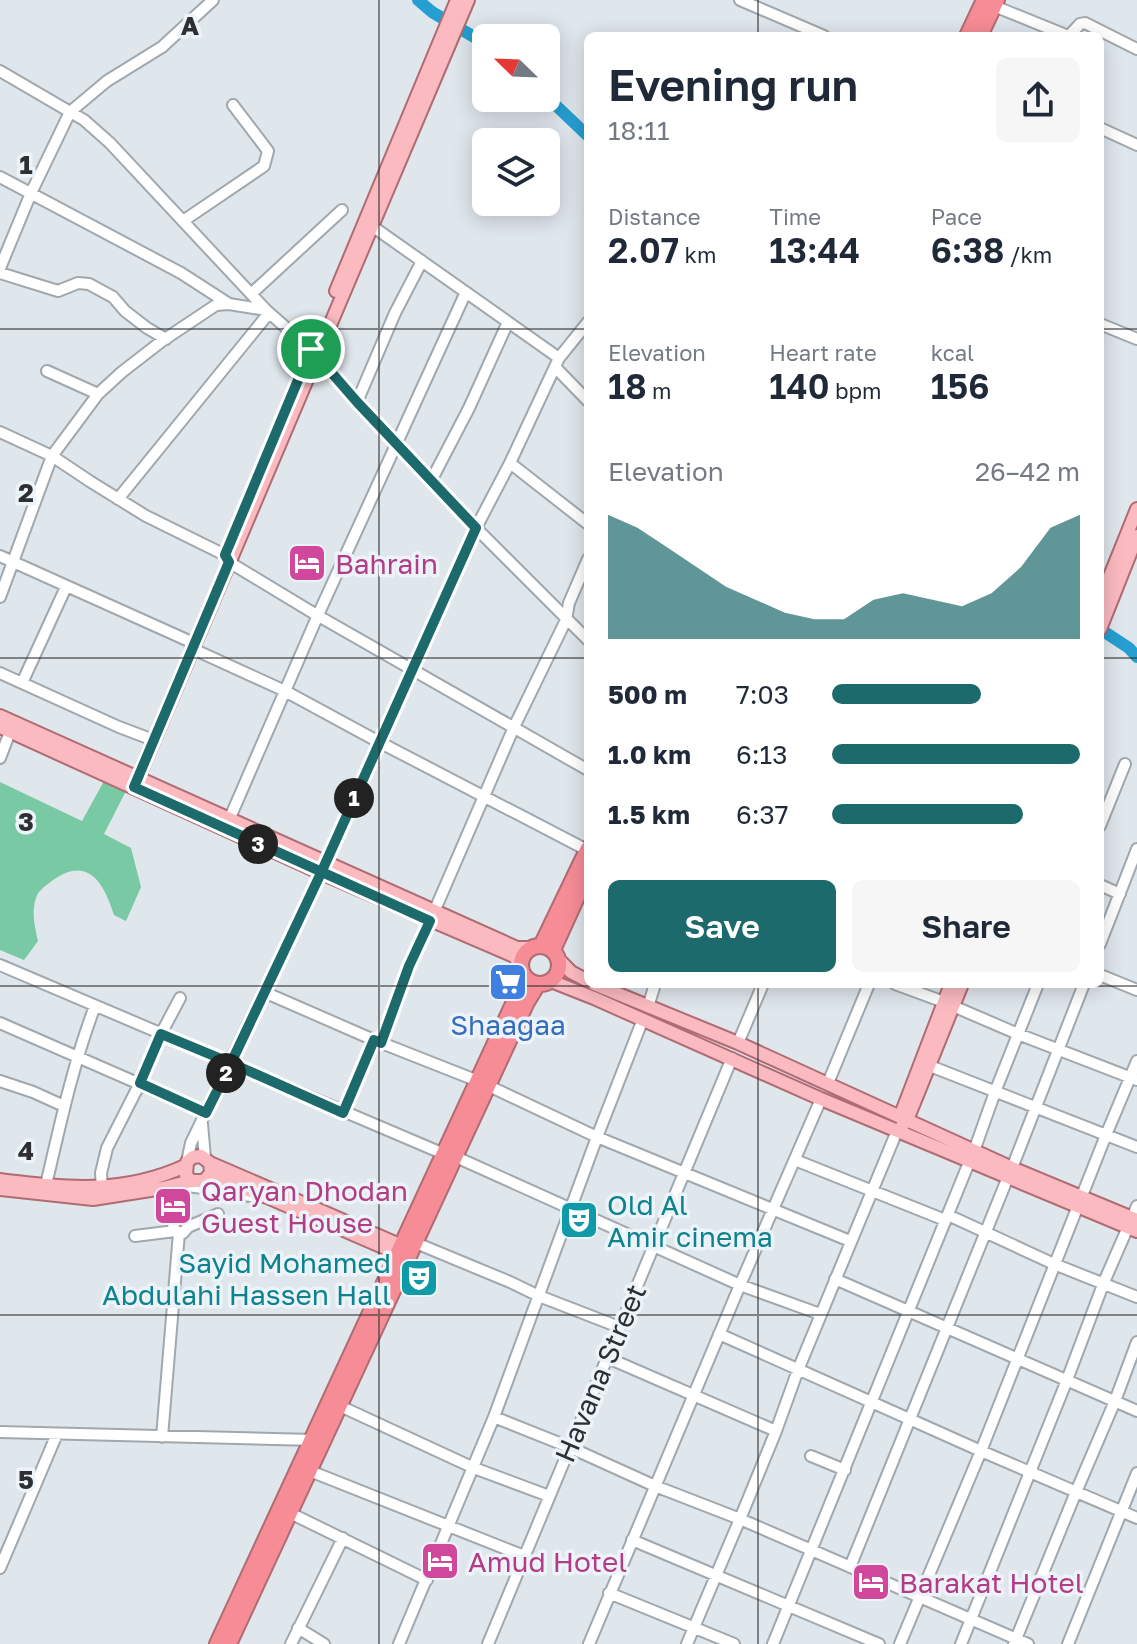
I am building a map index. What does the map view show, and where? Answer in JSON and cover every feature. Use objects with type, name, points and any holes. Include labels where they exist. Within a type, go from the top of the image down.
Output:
[{"type":"highway","points":[[970,32],[992,2]]},
{"type":"highway","points":[[981,32],[992,2]]},
{"type":"highway","points":[[546,951],[584,859]]},
{"type":"highway","points":[[546,951],[584,880]]},
{"type":"highway","points":[[217,1644],[318,1440],[534,977],[525,953],[546,951]]},
{"type":"highway","points":[[534,977],[559,970],[546,951]]},
{"type":"highway","points":[[229,1644],[310,1471],[318,1440],[340,1406],[407,1250]]},
{"type":"main road","points":[[133,781],[464,1]]},
{"type":"main road","points":[[314,352],[372,226],[433,70]]},
{"type":"main road","points":[[1104,600],[1137,509]]},
{"type":"main road","points":[[1104,600],[1137,536]]},
{"type":"main road","points":[[133,781],[148,738],[191,645]]},
{"type":"main road","points":[[0,716],[133,781],[514,956],[534,977],[738,1043],[904,1118],[1010,1172],[1134,1220]]},
{"type":"main road","points":[[5,729],[229,820],[324,868]]},
{"type":"main road","points":[[432,917],[517,948],[546,951],[584,979]]},
{"type":"main road","points":[[601,988],[732,1058],[821,1099],[897,1131],[972,1155]]},
{"type":"main road","points":[[897,1131],[930,1066],[949,1004],[951,988]]},
{"type":"main road","points":[[904,1118],[949,1004],[959,988]]},
{"type":"main road","points":[[0,1180],[102,1188],[156,1178],[186,1164],[193,1157],[267,1197],[407,1250]]},
{"type":"main road","points":[[186,1164],[186,1175],[191,1181]]},
{"type":"main road","points":[[0,1189],[93,1199],[204,1181],[208,1165]]},
{"type":"main road","points":[[208,1165],[407,1250]]},
{"type":"street","points":[[166,339],[125,311],[113,297],[89,284],[78,283],[58,291],[0,270],[31,193],[70,112],[107,81],[162,47],[213,0]]},
{"type":"street","points":[[740,0],[815,32]]},
{"type":"street","points":[[992,2],[1059,32]]},
{"type":"street","points":[[1072,32],[1085,23],[1103,32]]},
{"type":"street","points":[[1104,32],[1137,49]]},
{"type":"street","points":[[0,71],[84,120],[110,143],[268,312],[314,352],[431,481],[584,636]]},
{"type":"street","points":[[183,221],[264,166],[268,151],[233,105]]},
{"type":"street","points":[[1104,130],[1137,145]]},
{"type":"street","points":[[0,177],[181,273],[229,304]]},
{"type":"street","points":[[251,294],[342,210]]},
{"type":"street","points":[[372,226],[508,322],[557,363],[584,396]]},
{"type":"street","points":[[357,402],[395,313],[422,261]]},
{"type":"street","points":[[229,820],[318,615],[466,292]]},
{"type":"street","points":[[0,597],[52,456],[98,394],[122,372],[216,305],[229,304],[268,312]]},
{"type":"street","points":[[118,499],[268,312]]},
{"type":"street","points":[[431,481],[508,322]]},
{"type":"street","points":[[1104,326],[1137,339]]},
{"type":"street","points":[[186,1164],[191,1143],[324,868],[476,528],[557,363],[584,327]]},
{"type":"street","points":[[47,371],[98,394]]},
{"type":"street","points":[[0,432],[52,456],[118,499],[227,559],[412,670],[584,768]]},
{"type":"street","points":[[510,463],[584,521]]},
{"type":"street","points":[[0,556],[285,691],[584,847]]},
{"type":"street","points":[[343,1113],[514,727],[566,620],[569,603],[584,568]]},
{"type":"street","points":[[22,683],[66,587]]},
{"type":"street","points":[[0,673],[148,738]]},
{"type":"street","points":[[0,758],[5,729]]},
{"type":"street","points":[[1104,816],[1125,764]]},
{"type":"street","points":[[1104,934],[1137,849]]},
{"type":"street","points":[[1104,887],[1120,894]]},
{"type":"street","points":[[0,965],[450,1156],[740,1285],[820,1314]]},
{"type":"street","points":[[1104,977],[1137,990]]},
{"type":"street","points":[[399,1644],[494,1417],[654,988]]},
{"type":"street","points":[[738,1043],[761,988]]},
{"type":"street","points":[[828,1083],[867,988]]},
{"type":"street","points":[[906,988],[1134,1079]]},
{"type":"street","points":[[773,1644],[873,1402],[1036,988]]},
{"type":"street","points":[[850,1567],[1082,988]]},
{"type":"street","points":[[264,992],[377,1042],[484,1084],[597,1137],[850,1241]]},
{"type":"street","points":[[102,1188],[101,1173],[107,1148],[180,998]]},
{"type":"street","points":[[46,1185],[77,1056],[95,1006]]},
{"type":"street","points":[[0,1023],[140,1083],[204,1118]]},
{"type":"street","name":"Havana Street","points":[[488,1644],[732,1058]]},
{"type":"street","points":[[900,1644],[981,1451],[1106,1135],[1134,1079],[1137,1061]]},
{"type":"street","points":[[930,1066],[1137,1147]]},
{"type":"street","points":[[0,1081],[64,1106]]},
{"type":"street","points":[[589,1644],[821,1099]]},
{"type":"street","points":[[204,1118],[208,1165]]},
{"type":"street","points":[[687,1644],[897,1131]]},
{"type":"street","points":[[795,1160],[986,1233],[1137,1297]]},
{"type":"street","points":[[172,1186],[267,1197]]},
{"type":"street","points":[[162,1437],[181,1231],[186,1219],[181,1217],[183,1202]]},
{"type":"street","points":[[135,1236],[181,1231],[218,1214]]},
{"type":"street","points":[[961,1644],[1104,1282],[1134,1220]]},
{"type":"street","points":[[407,1250],[497,1276],[619,1327]]},
{"type":"street","points":[[835,1279],[1137,1411]]},
{"type":"street","points":[[719,1334],[1137,1518]]},
{"type":"street","points":[[1015,1642],[1137,1342]]},
{"type":"street","points":[[608,1358],[776,1431]]},
{"type":"street","points":[[340,1406],[474,1468],[549,1496]]},
{"type":"street","points":[[494,1417],[812,1550],[1015,1642],[1028,1644]]},
{"type":"street","points":[[0,1432],[318,1440]]},
{"type":"street","points":[[0,1568],[57,1434]]},
{"type":"street","points":[[811,1456],[845,1470]]},
{"type":"street","points":[[310,1471],[524,1556]]},
{"type":"street","points":[[1068,1644],[1137,1473]]},
{"type":"street","points":[[290,1513],[427,1580]]},
{"type":"street","points":[[291,1644],[343,1538]]},
{"type":"street","points":[[632,1540],[879,1644]]},
{"type":"street","points":[[609,1593],[734,1644]]},
{"type":"street","points":[[298,1628],[324,1644]]},
{"type":"green space","points":[[104,781],[126,791],[104,834],[131,848],[141,887],[126,921],[114,915],[105,893],[93,876],[76,871],[66,873],[37,895],[34,914],[38,941],[24,960],[0,950],[0,782],[82,821]]},
{"type":"waterway","points":[[418,0],[472,36]]},
{"type":"waterway","points":[[560,109],[584,132]]},
{"type":"waterway","points":[[1104,632],[1137,657]]},
{"type":"place","name":"Bahrain","points":[[307,563]]},
{"type":"place","name":"Shaagaa","points":[[508,982]]},
{"type":"place","name":"Qaryan Dhodan Guest House","points":[[173,1206]]},
{"type":"place","name":"Old Al Amir cinema","points":[[579,1220]]},
{"type":"place","name":"Sayid Mohamed Abdulahi Hassen Hall","points":[[419,1278]]},
{"type":"place","name":"Amud Hotel","points":[[440,1561]]},
{"type":"place","name":"Barakat Hotel","points":[[871,1582]]},
{"type":"route","points":[[311,349],[225,555],[229,562],[134,787],[321,873],[430,921],[409,966],[381,1043],[374,1040],[343,1113],[231,1063],[206,1113],[140,1083],[161,1034],[231,1063],[321,873],[476,528],[311,349]]}]
